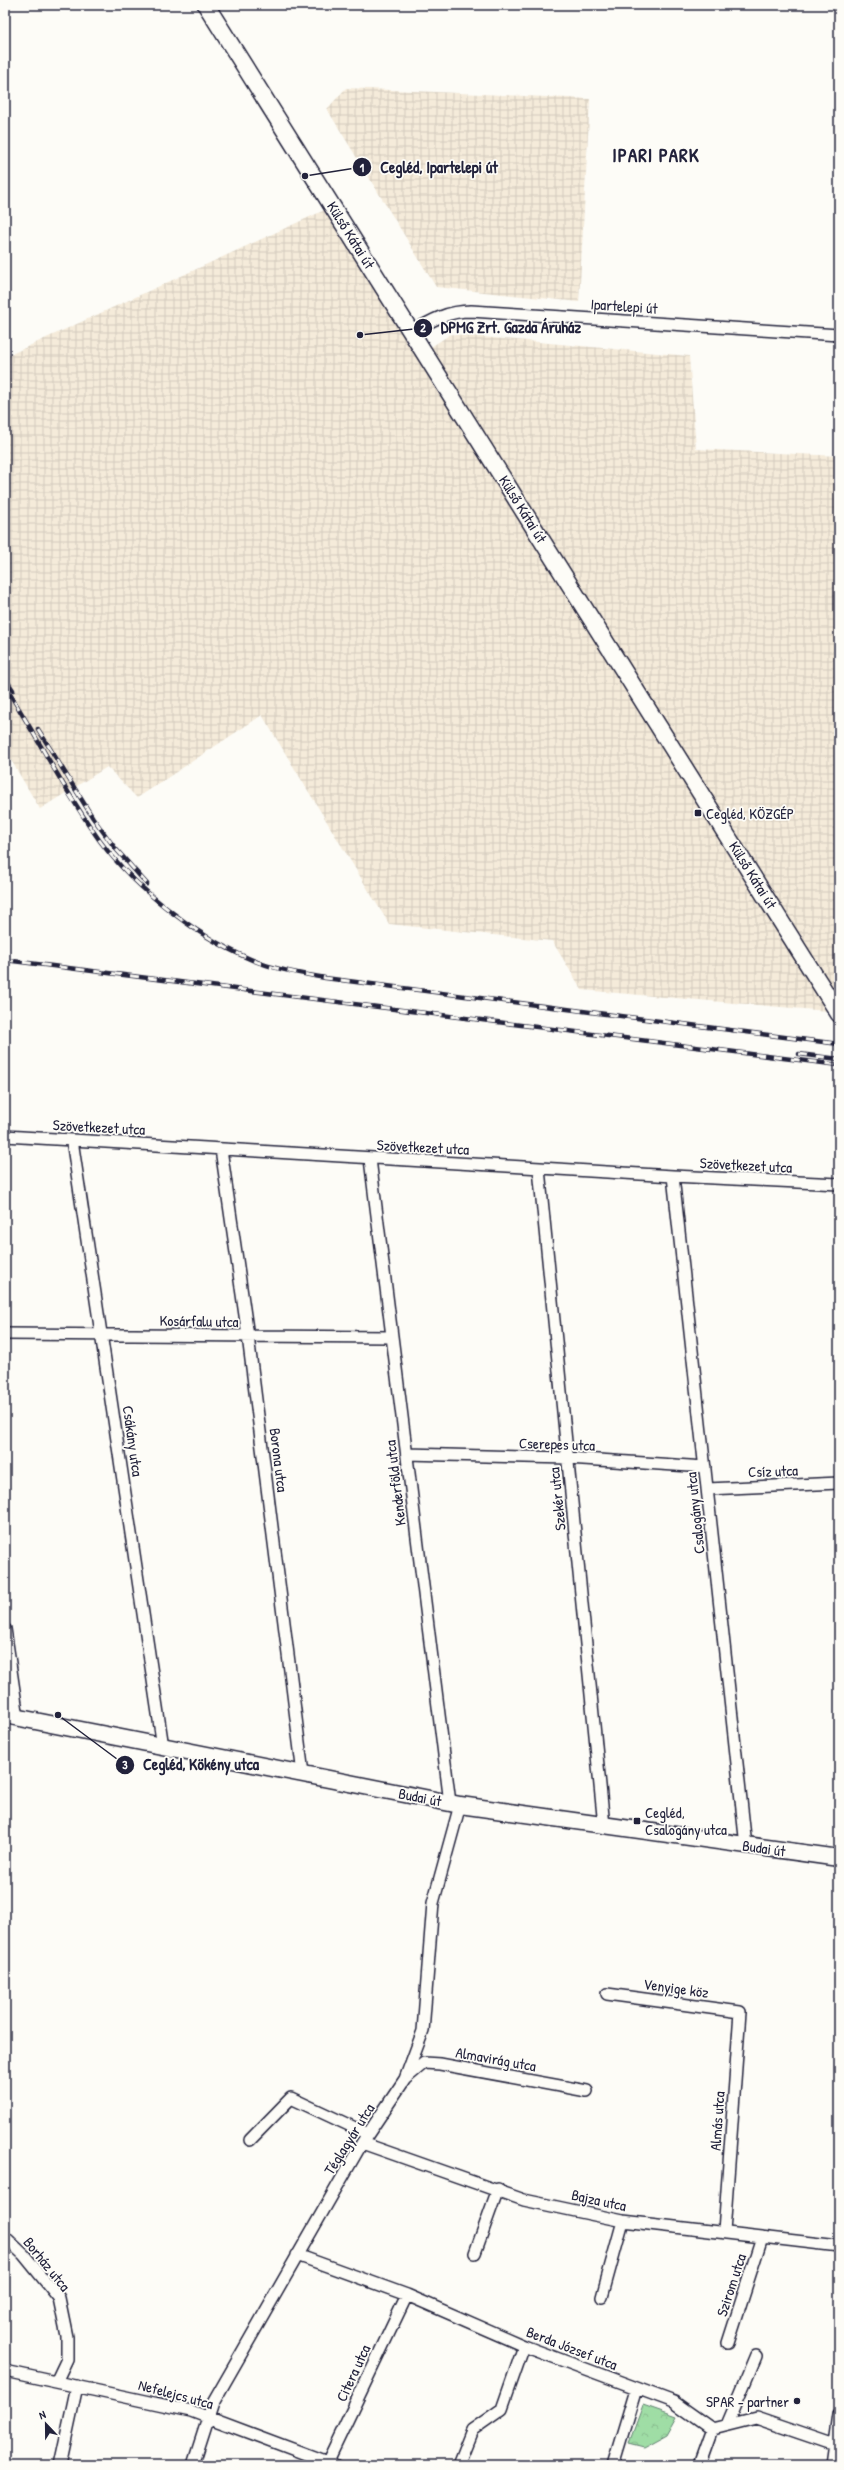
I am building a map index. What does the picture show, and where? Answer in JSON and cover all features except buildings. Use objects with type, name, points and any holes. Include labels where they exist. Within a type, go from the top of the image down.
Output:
[{"type":"main road","name":"Külső Kátai út","points":[[206,5],[839,1014]]},
{"type":"main road","name":"Budai út","points":[[12,1716],[455,1804],[839,1858]]},
{"type":"street","name":"Ipartelepi út","points":[[412,332],[445,314],[457,311],[471,311],[839,335]]},
{"type":"street","name":"Szövetkezet utca","points":[[5,1136],[370,1159],[839,1184]]},
{"type":"street","name":"Csákány utca","points":[[72,1140],[163,1747]]},
{"type":"street","name":"Borona utca","points":[[221,1149],[248,1336],[303,1774]]},
{"type":"street","name":"Kenderföld utca","points":[[370,1159],[407,1454],[455,1804]]},
{"type":"street","name":"Szekér utca","points":[[540,1168],[604,1826]]},
{"type":"street","name":"Csalogány utca","points":[[673,1176],[746,1846]]},
{"type":"street","name":"Kosárfalu utca","points":[[5,1334],[392,1337]]},
{"type":"street","name":"Cserepes utca","points":[[407,1454],[568,1458],[705,1467]]},
{"type":"street","name":"Csíz utca","points":[[707,1489],[839,1483]]},
{"type":"street","points":[[5,1630],[12,1716]]},
{"type":"street","name":"Téglagyár utca","points":[[193,2465],[213,2403],[365,2139],[405,2079],[423,2031],[433,1903],[455,1804]]},
{"type":"street","name":"Venyige köz","points":[[607,1994],[740,2012]]},
{"type":"street","name":"Almás utca","points":[[724,2232],[740,2012]]},
{"type":"street","name":"Almavirág utca","points":[[405,2079],[424,2063],[440,2064],[587,2091]]},
{"type":"street","name":"Bajza utca","points":[[250,2140],[290,2098],[365,2139],[524,2200],[623,2221],[839,2246]]},
{"type":"street","points":[[475,2253],[498,2189]]},
{"type":"street","points":[[602,2297],[623,2221]]},
{"type":"street","name":"Borház utca","points":[[5,2237],[24,2255],[59,2298],[67,2337],[66,2359],[56,2382]]},
{"type":"street","name":"Szirom utca","points":[[728,2343],[762,2237]]},
{"type":"street","name":"Berda József utca","points":[[297,2255],[406,2295],[524,2346],[674,2402],[712,2428]]},
{"type":"street","name":"Citera utca","points":[[330,2464],[406,2295]]},
{"type":"street","points":[[458,2465],[472,2430],[502,2409],[524,2346]]},
{"type":"street","points":[[727,2425],[756,2356]]},
{"type":"street","name":"Nefelejcs utca","points":[[5,2370],[191,2411],[330,2464]]},
{"type":"street","points":[[60,2465],[77,2386]]},
{"type":"street","points":[[613,2465],[636,2389]]},
{"type":"street","points":[[832,2465],[839,2416]]},
{"type":"street","points":[[699,2465],[712,2428],[756,2418],[835,2445]]},
{"type":"shaded area","points":[[346,88],[590,99],[579,302],[436,287],[327,109]]},
{"type":"shaded area","points":[[327,209],[420,354],[451,334],[689,356],[696,449],[839,456],[839,1012],[582,990],[552,941],[389,924],[262,715],[137,798],[107,767],[40,809],[5,750],[5,357]]},
{"type":"green space","points":[[643,2405],[677,2417],[667,2435],[645,2447],[629,2443]]},
{"type":"railway","points":[[5,678],[13,690]]},
{"type":"railway","points":[[5,686],[87,822],[115,860],[152,896],[173,913],[195,929],[241,955],[278,969],[325,978],[839,1044]]},
{"type":"railway","points":[[38,729],[93,818],[115,848],[147,884]]},
{"type":"railway","points":[[5,960],[839,1065]]},
{"type":"railway","points":[[799,1054],[839,1059]]},
{"type":"place","name":"Cegléd, Ipartelepi út","points":[[305,176]]},
{"type":"place","name":"DPMG Zrt. Gazda Áruház","points":[[360,335]]},
{"type":"place","name":"Cegléd, KÖZGÉP","points":[[698,813]]},
{"type":"place","name":"Cegléd, Kökény utca","points":[[58,1715]]},
{"type":"place","name":"Cegléd, Csalogány utca","points":[[637,1821]]},
{"type":"place","name":"SPAR - partner","points":[[797,2401]]},
{"type":"district","name":"IPARI PARK","points":[[656,155]]}]
